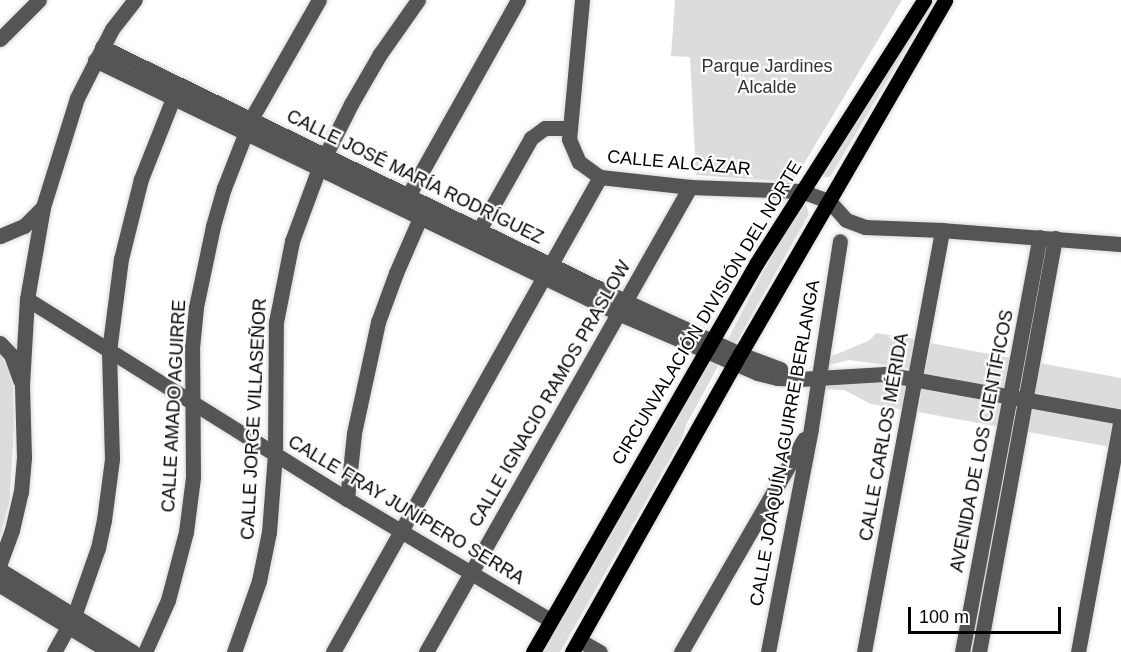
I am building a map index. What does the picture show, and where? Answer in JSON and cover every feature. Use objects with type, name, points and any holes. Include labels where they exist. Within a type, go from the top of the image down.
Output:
[{"type":"main road","points":[[576,646],[945,0]]},
{"type":"main road","name":"CIRCUNVALACIÓN DIVISIÓN DEL NORTE","points":[[533,652],[708,346],[801,190],[920,4]]},
{"type":"street","points":[[0,39],[39,0]]},
{"type":"street","points":[[0,563],[12,531],[21,492],[24,457],[22,386],[27,300],[43,207],[70,117],[98,53],[135,0]]},
{"type":"street","name":"CALLE AMADO AGUIRRE","points":[[145,652],[168,600],[186,532],[193,477],[192,348],[202,269],[224,188],[248,126],[319,0]]},
{"type":"street","name":"CALLE JORGE VILLASEÑOR","points":[[234,652],[249,613],[265,556],[272,506],[275,454],[274,353],[279,302],[299,219],[322,161],[366,76],[418,0]]},
{"type":"street","points":[[408,196],[518,0]]},
{"type":"street","name":"CALLE ALCÁZAR","points":[[582,0],[569,128],[574,155],[585,168],[600,177],[690,187],[801,190],[829,201]]},
{"type":"street","name":"CALLE JOSÉ MARÍA RODRÍGUEZ","points":[[98,53],[622,307],[738,359],[820,376],[885,374],[915,378],[1121,417]]},
{"type":"street","points":[[54,652],[71,621],[98,548],[109,488],[112,429],[109,351],[121,259],[129,217],[141,179],[176,91]]},
{"type":"street","points":[[479,230],[531,138],[545,128],[569,128]]},
{"type":"street","name":"CALLE JOSÉ MARÍA RODRÍGUEZ","points":[[322,161],[408,196],[423,211],[479,230],[548,271]]},
{"type":"street","points":[[333,652],[600,177]]},
{"type":"street","name":"CALLE IGNACIO RAMOS PRASLOW","points":[[426,652],[690,187]]},
{"type":"street","points":[[829,201],[846,220],[858,226],[1121,244]]},
{"type":"street","points":[[0,236],[24,226],[43,207]]},
{"type":"street","points":[[347,499],[354,433],[378,322],[423,211]]},
{"type":"street","name":"CALLE CARLOS MÉRIDA","points":[[864,652],[942,230]]},
{"type":"street","name":"AVENIDA DE LOS CIENTÍFICOS","points":[[962,652],[1017,398],[1048,238]]},
{"type":"street","name":"CALLE JOAQUÍN AGUIRRE BERLANGA","points":[[768,652],[811,428],[840,241]]},
{"type":"street","name":"CALLE FRAY JUNÍPERO SERRA","points":[[27,300],[347,499],[550,621]]},
{"type":"street","points":[[0,343],[16,366],[22,386]]},
{"type":"street","name":"AVENIDA DE LOS CIENTÍFICOS","points":[[979,652],[1017,398]]},
{"type":"street","points":[[1078,652],[1121,417]]},
{"type":"street","points":[[681,652],[811,428]]},
{"type":"street","points":[[0,570],[110,652]]},
{"type":"street","points":[[0,585],[133,652]]},
{"type":"street","points":[[576,646],[600,652]]},
{"type":"green space","name":"Parque Jardines Alcalde","points":[[675,0],[902,0],[793,182],[696,175],[690,57],[671,56]]},
{"type":"green space","points":[[925,10],[928,12],[830,177],[824,177],[822,172]]},
{"type":"green space","points":[[806,205],[809,214],[737,341],[734,343],[727,341],[796,209]]},
{"type":"green space","points":[[876,333],[914,339],[909,368],[849,360],[829,365],[830,357],[870,340]]},
{"type":"green space","points":[[930,343],[1121,378],[1121,449],[918,412]]},
{"type":"green space","points":[[0,355],[8,368],[13,386],[14,427],[10,498],[0,537]]},
{"type":"green space","points":[[710,360],[717,361],[717,368],[686,425],[683,436],[560,652],[543,652]]},
{"type":"green space","points":[[868,376],[910,383],[905,410],[871,404],[844,390],[825,389],[828,385]]}]
